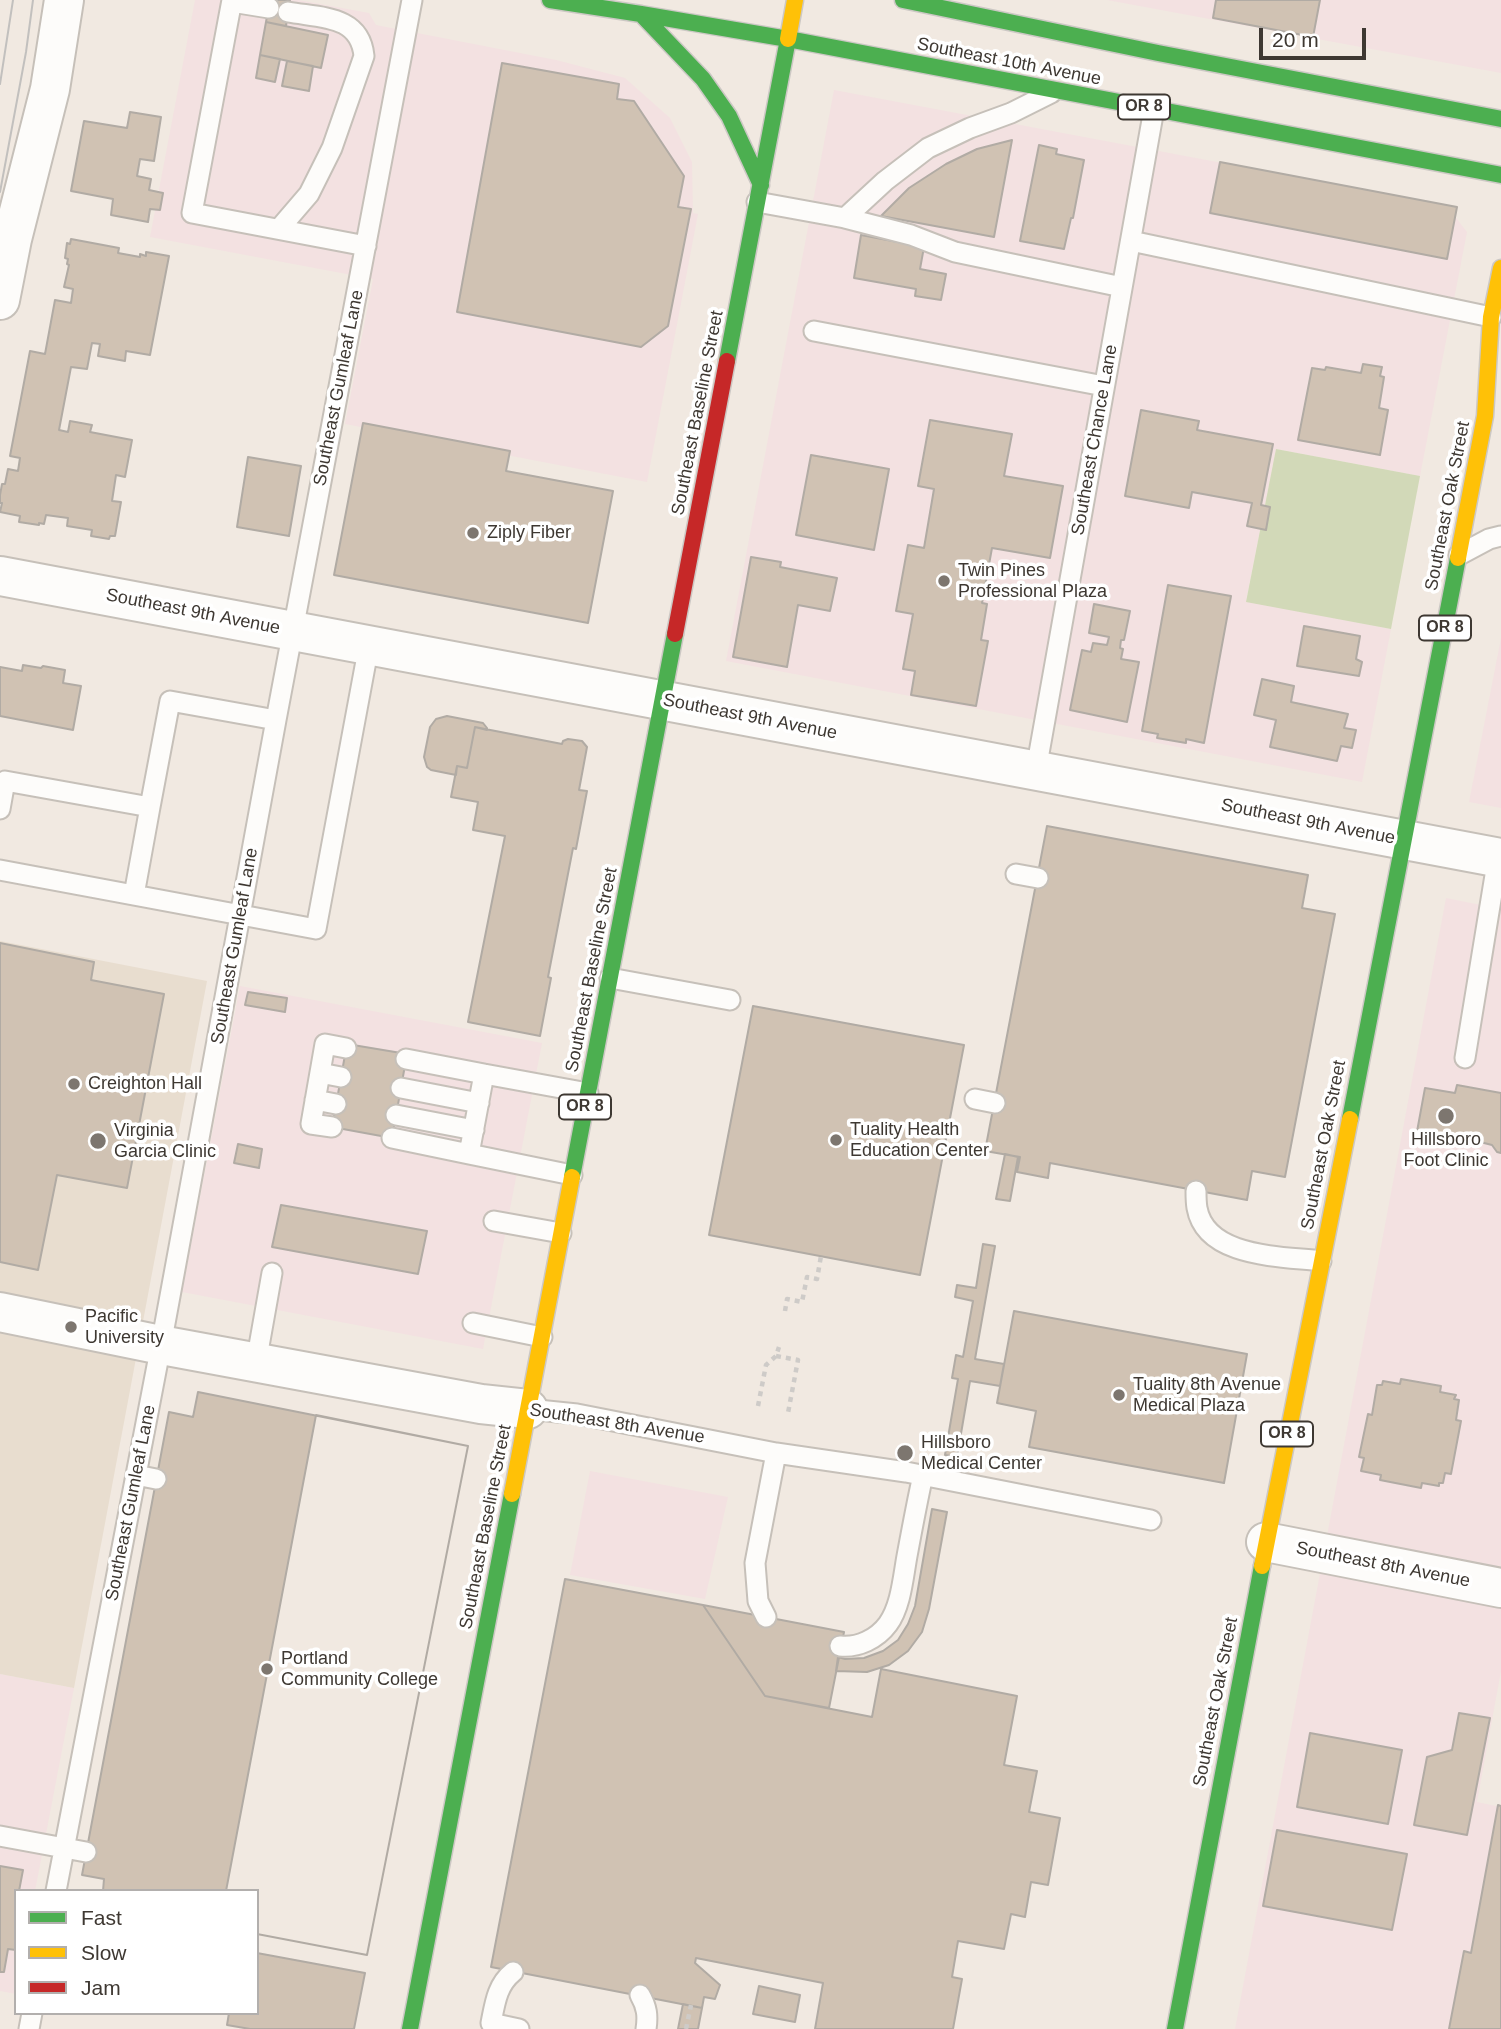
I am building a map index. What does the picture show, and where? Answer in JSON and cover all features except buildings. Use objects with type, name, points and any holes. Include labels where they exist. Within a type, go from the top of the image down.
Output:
[{"type":"main road","name":"Southeast 10th Avenue","points":[[550,0],[788,39],[1501,175]]},
{"type":"main road","name":"Southeast Baseline Street","points":[[410,2029],[795,0]]},
{"type":"main road","points":[[903,0],[1158,53],[1501,119]]},
{"type":"main road","points":[[641,14],[703,79],[729,117],[759,193]]},
{"type":"main road","name":"Southeast Oak Street","points":[[1175,2029],[1266,1542],[1405,840],[1485,416],[1491,317],[1501,268]]},
{"type":"main road","name":"OR 8","points":[[1485,416],[1501,391]]},
{"type":"street","points":[[0,300],[12,239],[50,89],[64,0]]},
{"type":"street","name":"Southeast 9th Avenue","points":[[0,576],[1499,858]]},
{"type":"street","name":"Southeast 8th Avenue","points":[[0,1312],[481,1405],[528,1409]]},
{"type":"street","name":"Southeast 8th Avenue","points":[[1266,1542],[1501,1588]]},
{"type":"lane","name":"Southeast Gumleaf Lane","points":[[56,1889],[161,1345],[412,0]]},
{"type":"lane","points":[[279,229],[309,194],[332,148],[364,56],[363,45],[358,35],[340,22],[232,1],[192,214],[366,246]]},
{"type":"lane","points":[[845,218],[885,181],[928,148],[970,128],[1012,113],[1056,90]]},
{"type":"lane","name":"Southeast Chance Lane","points":[[1036,770],[1154,109]]},
{"type":"lane","points":[[759,193],[911,235],[956,252],[1122,287]]},
{"type":"lane","points":[[1130,241],[1491,317]]},
{"type":"lane","points":[[814,331],[1104,386]]},
{"type":"lane","points":[[1458,555],[1489,539],[1501,536]]},
{"type":"lane","points":[[0,870],[316,929],[369,645]]},
{"type":"lane","points":[[134,895],[170,701],[276,720]]},
{"type":"lane","points":[[0,809],[5,781],[150,807]]},
{"type":"lane","points":[[1465,1058],[1499,858]]},
{"type":"lane","points":[[1016,874],[1038,878]]},
{"type":"lane","points":[[610,978],[730,1000]]},
{"type":"lane","points":[[332,1127],[311,1124],[315,1100],[325,1044],[346,1048]]},
{"type":"lane","points":[[406,1059],[588,1093]]},
{"type":"lane","points":[[320,1073],[341,1077]]},
{"type":"lane","points":[[469,1154],[484,1074]]},
{"type":"lane","points":[[401,1088],[479,1103]]},
{"type":"lane","points":[[975,1099],[995,1103]]},
{"type":"lane","points":[[315,1100],[337,1104]]},
{"type":"lane","points":[[396,1115],[474,1130]]},
{"type":"lane","points":[[392,1138],[572,1175]]},
{"type":"lane","points":[[1196,1191],[1197,1208],[1203,1225],[1214,1238],[1229,1247],[1321,1261]]},
{"type":"lane","points":[[494,1221],[561,1233]]},
{"type":"lane","points":[[256,1363],[272,1273]]},
{"type":"lane","points":[[473,1323],[542,1337]]},
{"type":"lane","name":"Southeast 8th Avenue","points":[[528,1409],[577,1414],[776,1452],[923,1475],[1151,1520]]},
{"type":"lane","points":[[766,1617],[758,1601],[755,1563],[776,1452]]},
{"type":"lane","points":[[136,1475],[156,1479]]},
{"type":"lane","points":[[841,1646],[863,1644],[877,1636],[888,1625],[895,1611],[923,1475]]},
{"type":"lane","points":[[0,1836],[86,1852]]},
{"type":"lane","points":[[513,1972],[498,1990],[491,2024],[519,2029]]},
{"type":"lane","points":[[640,1995],[648,2015],[646,2029]]},
{"type":"path","points":[[785,1311],[787,1299],[802,1302],[807,1277],[817,1279],[821,1256]]},
{"type":"path","points":[[758,1406],[766,1365],[776,1356],[779,1348]]},
{"type":"path","points":[[776,1356],[798,1360],[788,1413]]},
{"type":"path","points":[[687,2029],[691,2006]]},
{"type":"shaded area","points":[[195,0],[298,0],[369,13],[376,25],[556,60],[625,78],[670,118],[692,162],[693,213],[698,214],[647,482],[345,424],[373,279],[150,237]]},
{"type":"shaded area","points":[[1107,0],[1501,0],[1501,73]]},
{"type":"shaded area","points":[[834,90],[1446,205],[1467,232],[1420,476],[1276,449],[1246,601],[1391,629],[1362,782],[726,661]]},
{"type":"shaded area","points":[[1501,638],[1501,808],[1469,802]]},
{"type":"shaded area","points":[[1446,898],[1501,909],[1501,1671],[1477,1802],[1501,1807],[1501,2029],[1235,2029]]},
{"type":"shaded area","name":"Pacific University","points":[[0,941],[207,981],[74,1688],[0,1674]]},
{"type":"shaded area","points":[[240,986],[542,1043],[483,1349],[182,1292]]},
{"type":"shaded area","points":[[590,1471],[728,1497],[705,1599],[570,1575]]},
{"type":"shaded area","points":[[0,1674],[74,1688],[35,1889],[14,1889],[14,1994],[0,1991]]},
{"type":"green space","points":[[1276,449],[1420,476],[1391,629],[1246,602]]},
{"type":"tram line","points":[[0,84],[13,0]]},
{"type":"tram line","points":[[0,192],[33,0]]},
{"type":"traffic: fast","points":[[550,0],[641,14],[703,79],[729,116],[761,185]]},
{"type":"traffic: fast","points":[[903,0],[1158,53],[1501,119]]},
{"type":"traffic: fast","points":[[641,14],[788,39],[1501,175]]},
{"type":"traffic: fast","points":[[727,361],[788,39]]},
{"type":"traffic: fast","points":[[1350,1119],[1458,558]]},
{"type":"traffic: fast","points":[[572,1177],[675,634]]},
{"type":"traffic: fast","points":[[410,2029],[512,1494]]},
{"type":"traffic: fast","points":[[1175,2029],[1262,1566]]},
{"type":"traffic: slow","points":[[788,39],[795,0]]},
{"type":"traffic: slow","points":[[1458,558],[1485,416],[1491,317],[1501,268]]},
{"type":"traffic: slow","points":[[1262,1566],[1350,1119]]},
{"type":"traffic: slow","points":[[512,1494],[572,1177]]},
{"type":"traffic: jam","points":[[675,634],[727,361]]},
{"type":"place","name":"Ziply Fiber","points":[[473,533]]},
{"type":"place","name":"Twin Pines Professional Plaza","points":[[944,581]]},
{"type":"place","name":"Creighton Hall","points":[[74,1084]]},
{"type":"place","name":"Hillsboro Foot Clinic","points":[[1446,1116]]},
{"type":"place","name":"Tuality Health Education Center","points":[[836,1140]]},
{"type":"place","name":"Virginia Garcia Clinic","points":[[98,1141]]},
{"type":"place","name":"Pacific University","points":[[71,1327]]},
{"type":"place","name":"Tuality 8th Avenue Medical Plaza","points":[[1119,1395]]},
{"type":"place","name":"Hillsboro Medical Center","points":[[905,1453]]},
{"type":"place","name":"Portland Community College","points":[[267,1669]]}]
